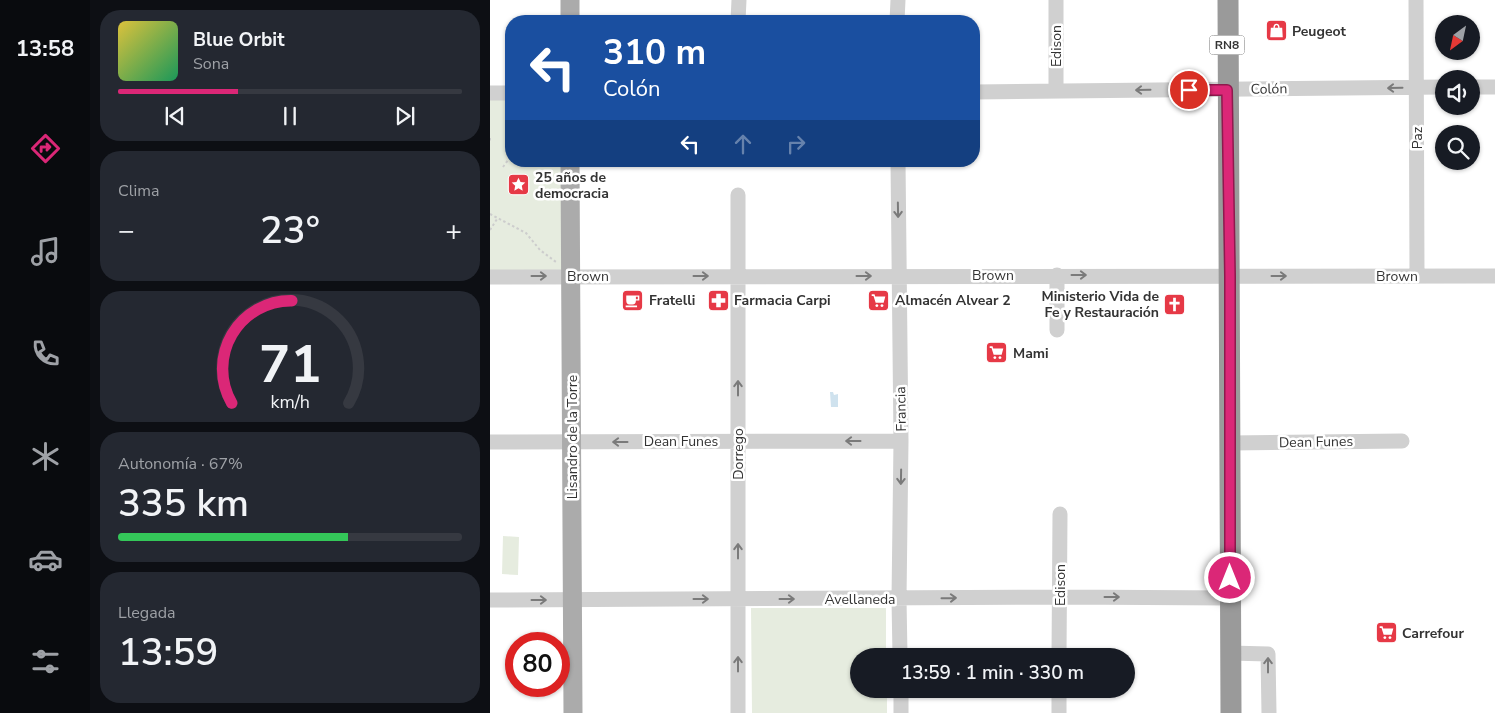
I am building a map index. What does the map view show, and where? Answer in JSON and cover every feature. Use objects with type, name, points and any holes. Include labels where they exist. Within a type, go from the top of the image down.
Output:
[{"type":"highway","name":"RN8","points":[[1228,0],[1230,713]]},
{"type":"main road","points":[[570,0],[570,15]]},
{"type":"main road","name":"Lisandro de la Torre","points":[[570,167],[573,713]]},
{"type":"street","points":[[738,0],[738,15]]},
{"type":"street","points":[[897,15],[898,0]]},
{"type":"street","name":"Edison","points":[[1056,0],[1056,91]]},
{"type":"street","name":"Paz","points":[[1416,0],[1417,276]]},
{"type":"street","name":"Colón","points":[[980,92],[1435,87]]},
{"type":"street","points":[[1480,87],[1495,87]]},
{"type":"street","points":[[490,93],[505,93]]},
{"type":"street","name":"Francia","points":[[898,167],[901,441],[900,648]]},
{"type":"street","name":"Dorrego","points":[[738,194],[738,713]]},
{"type":"street","points":[[1057,275],[1057,330]]},
{"type":"street","name":"Brown","points":[[490,276],[1495,276]]},
{"type":"street","name":"Dean Funes","points":[[490,442],[901,441]]},
{"type":"street","name":"Dean Funes","points":[[1230,443],[1402,441]]},
{"type":"street","name":"Edison","points":[[1060,514],[1060,648]]},
{"type":"street","name":"Avellaneda","points":[[490,600],[1230,598]]},
{"type":"street","points":[[1230,653],[1268,654],[1269,713]]},
{"type":"street","points":[[901,698],[901,713]]},
{"type":"street","points":[[1058,713],[1059,698]]},
{"type":"path","points":[[490,214],[526,233],[540,250],[572,276]]},
{"type":"path","points":[[490,230],[497,219]]},
{"type":"shaded area","points":[[490,96],[505,97],[505,167],[564,167],[564,270],[490,270]]},
{"type":"shaded area","points":[[503,536],[519,537],[518,575],[502,574]]},
{"type":"shaded area","points":[[751,608],[886,608],[886,648],[850,648],[850,698],[887,698],[887,713],[752,713]]},
{"type":"water","points":[[830,392],[833,392],[834,395],[838,394],[838,407],[831,407]]},
{"type":"place","name":"Peugeot","points":[[1276,31]]},
{"type":"place","name":"25 años de democracia","points":[[519,185]]},
{"type":"place","name":"Fratelli","points":[[633,300]]},
{"type":"place","name":"Farmacia Carpi","points":[[718,300]]},
{"type":"place","name":"Almacén Alvear 2","points":[[879,300]]},
{"type":"place","name":"Ministerio Vida de Fe y Restauración","points":[[1175,304]]},
{"type":"place","name":"Mami","points":[[997,353]]},
{"type":"place","name":"Carrefour","points":[[1386,633]]},
{"type":"route","points":[[1189,90],[1227,90],[1230,276],[1230,578]]}]
